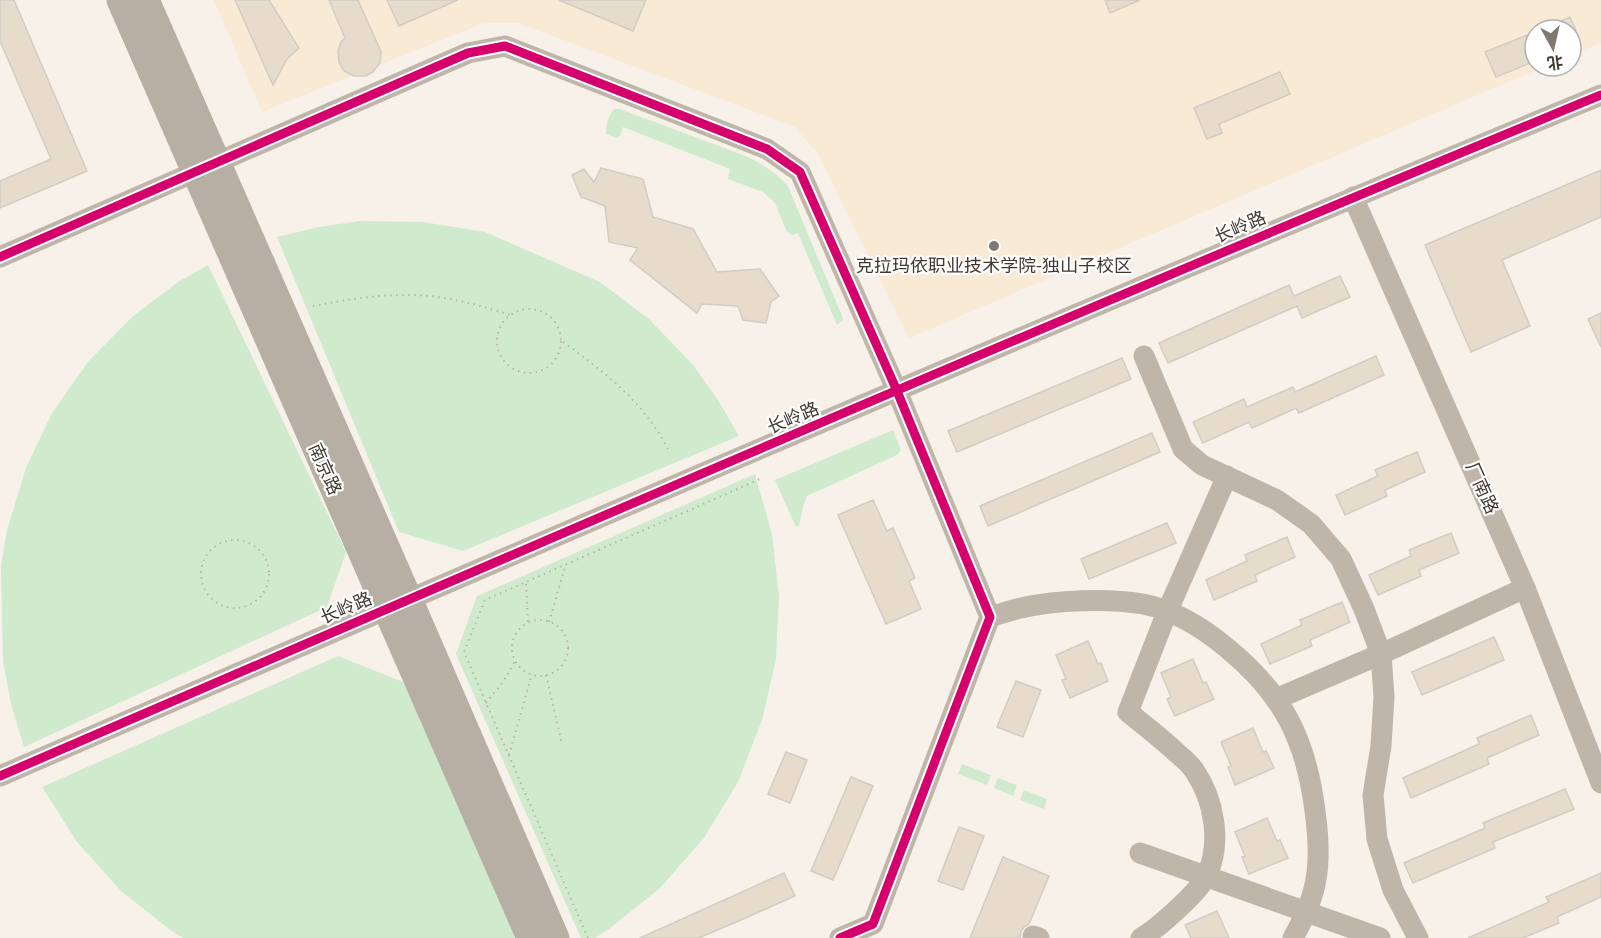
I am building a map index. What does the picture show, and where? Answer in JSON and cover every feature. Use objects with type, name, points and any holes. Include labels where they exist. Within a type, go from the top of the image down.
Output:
[{"type":"main road","name":"南京路","points":[[120,0],[206,167],[398,604],[556,938]]},
{"type":"main road","name":"南京路","points":[[146,0],[206,167]]},
{"type":"main road","name":"南京路","points":[[398,604],[530,938]]},
{"type":"street","points":[[0,257],[468,54],[505,46],[767,149],[800,171],[897,391],[990,617],[878,931],[840,938]]},
{"type":"street","name":"长岭路","points":[[0,776],[1353,197],[1601,95]]},
{"type":"street","name":"厂南路","points":[[1353,197],[1526,588],[1601,783]]},
{"type":"street","points":[[1144,356],[1183,449],[1203,465],[1277,500],[1311,524],[1341,559],[1381,654],[1383,707],[1381,746],[1373,795],[1377,839],[1393,890],[1418,938]]},
{"type":"street","points":[[1141,938],[1150,933],[1186,901],[1207,877],[1214,850],[1213,814],[1207,793],[1192,768],[1128,712],[1167,612],[1227,476]]},
{"type":"street","points":[[1276,699],[1526,588]]},
{"type":"street","points":[[990,617],[1021,608],[1053,603],[1098,600],[1144,604],[1180,616],[1216,638],[1250,666],[1276,699],[1291,723],[1305,755],[1312,784],[1318,832],[1316,880],[1307,912],[1293,938]]},
{"type":"street","points":[[1140,853],[1380,938]]},
{"type":"path","points":[[314,306],[349,299],[412,294],[448,299],[510,315]]},
{"type":"path","points":[[524,309],[537,310],[548,315],[557,324],[562,341],[556,360],[547,369],[535,373],[522,373],[510,368],[502,359],[497,347],[498,334],[503,322],[510,315],[524,309]]},
{"type":"path","points":[[562,341],[618,385],[660,433],[670,453]]},
{"type":"path","points":[[588,938],[464,652],[484,600],[760,479]]},
{"type":"path","points":[[229,539],[243,540],[255,545],[264,555],[269,567],[269,581],[264,594],[254,603],[241,608],[228,608],[215,602],[206,592],[201,580],[201,566],[207,554],[216,544],[229,539]]},
{"type":"path","points":[[549,622],[565,566]]},
{"type":"path","points":[[526,583],[528,623]]},
{"type":"path","points":[[533,621],[549,622],[562,632],[567,641],[567,652],[564,662],[556,670],[546,675],[535,676],[525,672],[517,664],[512,644],[516,633],[523,625],[533,621]]},
{"type":"path","points":[[486,703],[503,682],[515,661]]},
{"type":"path","points":[[509,755],[532,674]]},
{"type":"path","points":[[546,675],[562,744]]},
{"type":"shaded area","name":"克拉玛依职业技术学院-独山子校区","points":[[214,0],[1601,0],[1601,43],[1583,50],[1583,18],[1523,18],[1523,76],[909,338],[818,154],[795,127],[518,23],[484,23],[262,112]]},
{"type":"green space","points":[[614,109],[620,109],[743,155],[767,168],[783,181],[788,186],[843,320],[837,325],[798,233],[792,235],[787,232],[775,203],[763,192],[728,179],[730,169],[623,127],[620,136],[616,138],[606,134],[608,120]]},
{"type":"green space","points":[[360,221],[423,222],[485,232],[600,282],[649,319],[693,365],[718,400],[739,436],[463,551],[399,532],[277,237],[319,227]]},
{"type":"green space","points":[[208,265],[346,552],[327,607],[24,747],[11,704],[3,661],[1,566],[7,530],[26,468],[52,413],[88,362],[132,317],[178,282]]},
{"type":"green space","points":[[893,430],[901,450],[897,455],[807,496],[799,526],[796,527],[775,480]]},
{"type":"green space","points":[[755,474],[772,534],[779,596],[776,659],[762,720],[738,782],[704,838],[660,888],[595,938],[581,938],[456,654],[477,596]]},
{"type":"green space","points":[[338,656],[403,682],[524,938],[183,938],[121,891],[77,842],[42,787]]},
{"type":"green space","points":[[962,764],[991,775],[987,785],[958,774]]},
{"type":"green space","points":[[998,778],[1017,785],[1013,796],[994,788]]},
{"type":"green space","points":[[1024,790],[1047,799],[1044,809],[1020,800]]},
{"type":"building","points":[[0,0],[14,0],[87,171],[0,208],[0,181],[51,159],[0,41]]},
{"type":"building","points":[[235,0],[269,0],[299,48],[287,59],[273,85]]},
{"type":"building","points":[[329,0],[358,0],[381,52],[380,63],[373,72],[366,76],[354,76],[344,71],[339,62],[338,51],[345,38]]},
{"type":"building","points":[[387,0],[458,0],[399,26]]},
{"type":"building","points":[[559,0],[646,0],[633,31]]},
{"type":"building","points":[[1105,0],[1140,0],[1110,13]]},
{"type":"building","points":[[1523,37],[1523,66],[1496,77],[1485,52]]},
{"type":"building","points":[[1280,72],[1290,94],[1219,124],[1222,133],[1207,139],[1194,108]]},
{"type":"building","points":[[601,168],[643,179],[653,217],[693,229],[717,272],[760,269],[779,296],[771,302],[766,323],[743,320],[738,306],[702,304],[697,313],[630,260],[638,248],[609,242],[605,206],[581,197],[572,175],[584,169],[594,182]]},
{"type":"building","points":[[1601,170],[1601,217],[1502,260],[1530,326],[1471,352],[1425,245]]},
{"type":"building","points":[[1340,276],[1350,297],[1302,318],[1297,306],[1168,363],[1159,343],[1289,285],[1294,296]]},
{"type":"building","points":[[1601,313],[1601,347],[1588,319]]},
{"type":"building","points":[[1376,356],[1384,375],[1299,413],[1296,408],[1252,428],[1249,422],[1203,443],[1193,422],[1244,399],[1247,407],[1293,387],[1295,392]]},
{"type":"building","points":[[1122,358],[1131,379],[957,452],[948,431]]},
{"type":"building","points":[[1152,433],[1160,452],[988,526],[980,506]]},
{"type":"building","points":[[1417,452],[1425,472],[1385,490],[1387,496],[1345,515],[1336,495],[1378,476],[1375,470]]},
{"type":"building","points":[[873,500],[887,531],[893,528],[915,578],[909,581],[921,609],[886,624],[838,515]]},
{"type":"building","points":[[1167,523],[1176,543],[1089,579],[1081,559]]},
{"type":"building","points":[[1451,533],[1459,553],[1419,570],[1421,576],[1378,595],[1369,575],[1411,556],[1409,550]]},
{"type":"building","points":[[1287,537],[1295,557],[1255,575],[1257,581],[1214,600],[1206,580],[1247,561],[1245,555]]},
{"type":"building","points":[[1342,602],[1350,622],[1310,640],[1312,646],[1270,664],[1261,644],[1302,625],[1300,620]]},
{"type":"building","points":[[1494,637],[1504,660],[1422,695],[1412,672]]},
{"type":"building","points":[[1088,641],[1108,681],[1070,698],[1062,680],[1066,679],[1056,655]]},
{"type":"building","points":[[1193,659],[1203,683],[1206,682],[1214,699],[1175,716],[1167,699],[1171,697],[1161,673]]},
{"type":"building","points":[[1016,681],[1041,690],[1023,737],[997,727]]},
{"type":"building","points":[[1531,715],[1539,735],[1487,758],[1489,764],[1411,798],[1403,778],[1479,744],[1477,738]]},
{"type":"building","points":[[1253,728],[1263,752],[1266,751],[1274,768],[1235,785],[1228,767],[1231,766],[1221,742]]},
{"type":"building","points":[[786,752],[807,760],[790,803],[768,794]]},
{"type":"building","points":[[851,777],[873,786],[833,880],[811,871]]},
{"type":"building","points":[[1565,789],[1574,809],[1493,842],[1495,848],[1413,883],[1404,863],[1485,828],[1483,823]]},
{"type":"building","points":[[1267,818],[1277,841],[1280,840],[1288,858],[1249,874],[1242,857],[1245,856],[1235,832]]},
{"type":"building","points":[[959,827],[984,836],[963,890],[938,881]]},
{"type":"building","points":[[1003,857],[1049,876],[1029,924],[1021,931],[1020,938],[970,938]]},
{"type":"building","points":[[784,873],[795,896],[699,938],[640,938]]},
{"type":"building","points":[[1601,873],[1601,897],[1557,917],[1559,923],[1523,938],[1468,938],[1549,902],[1546,897]]},
{"type":"building","points":[[1217,911],[1229,938],[1191,938],[1185,925]]},
{"type":"cycle path","points":[[0,257],[468,53],[505,46],[767,149],[800,172],[897,391],[990,617],[873,924],[840,938]]},
{"type":"cycle path","points":[[0,776],[999,347],[1601,95]]},
{"type":"place","name":"克拉玛依职业技术学院-独山子校区","points":[[994,246]]}]
